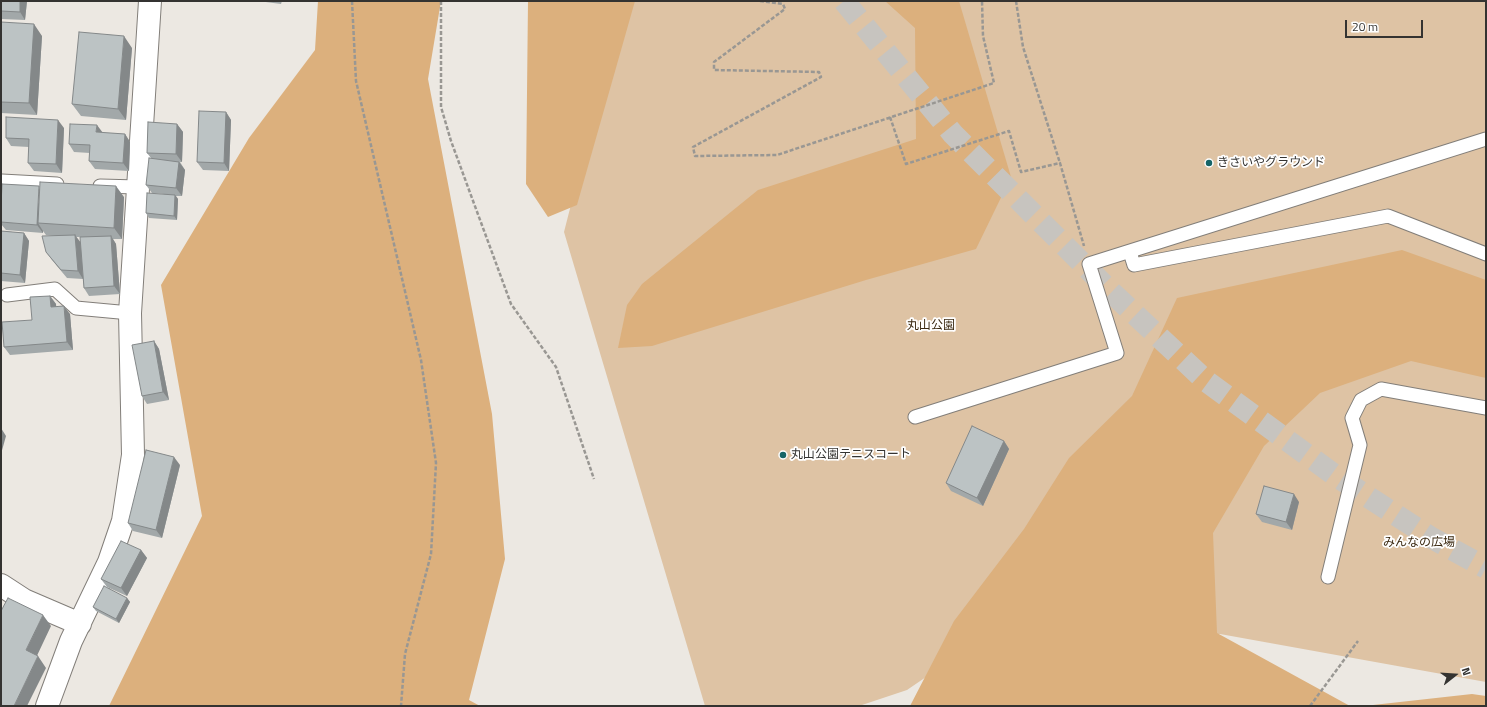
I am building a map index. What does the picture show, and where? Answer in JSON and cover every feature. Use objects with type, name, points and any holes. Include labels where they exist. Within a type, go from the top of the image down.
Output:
[{"type":"street","points":[[47,706],[71,641],[109,562],[123,521],[133,455],[130,313],[150,1]]},
{"type":"street","points":[[1,585],[24,600],[80,624]]},
{"type":"lane","points":[[915,417],[1117,353],[1090,264],[1486,139]]},
{"type":"lane","points":[[2,181],[70,184]]},
{"type":"lane","points":[[85,185],[138,187]]},
{"type":"lane","points":[[1130,252],[1134,265],[1388,216],[1486,254]]},
{"type":"lane","points":[[6,296],[56,289],[76,308],[130,313]]},
{"type":"lane","points":[[1328,577],[1360,445],[1352,418],[1361,400],[1381,389],[1486,408]]},
{"type":"path","points":[[352,1],[356,81],[420,360],[436,463],[431,554],[405,654],[401,706]]},
{"type":"path","points":[[441,1],[441,107],[451,141],[512,304],[556,367],[594,479]]},
{"type":"path","points":[[760,1],[783,4],[785,9],[714,62],[714,70],[820,72],[821,77],[693,147],[695,156],[777,155],[994,83],[983,36],[982,1]]},
{"type":"path","points":[[1016,1],[1023,47],[1090,264]]},
{"type":"path","points":[[890,117],[906,164],[1009,131],[1021,172],[1060,163]]},
{"type":"path","points":[[1310,706],[1358,641]]},
{"type":"green space","name":"丸山公園","points":[[623,1],[1486,1],[1486,682],[1220,634],[967,649],[907,690],[859,706],[705,706],[564,232]]},
{"type":"shaded area","points":[[318,1],[441,1],[428,79],[492,414],[505,559],[469,700],[480,706],[109,706],[202,516],[161,285],[249,138],[315,50]]},
{"type":"shaded area","points":[[528,1],[635,1],[577,205],[548,217],[526,184]]},
{"type":"shaded area","points":[[885,1],[959,1],[1011,177],[976,249],[866,280],[652,346],[618,348],[627,305],[642,284],[758,190],[916,139],[915,28]]},
{"type":"shaded area","points":[[1402,250],[1486,280],[1486,378],[1411,361],[1320,393],[1264,446],[1213,533],[1217,633],[1350,706],[910,706],[954,621],[1024,529],[1069,458],[1132,396],[1177,298]]},
{"type":"shaded area","points":[[1472,694],[1486,696],[1486,706],[1364,706]]},
{"type":"building","points":[[1,1],[20,1],[20,12],[1,11]]},
{"type":"building","points":[[1,22],[34,24],[29,103],[1,102]]},
{"type":"building","points":[[79,32],[124,36],[118,109],[72,104]]},
{"type":"building","points":[[199,111],[226,112],[224,163],[197,162]]},
{"type":"building","points":[[6,117],[58,120],[56,164],[28,163],[29,139],[6,138]]},
{"type":"building","points":[[148,122],[177,124],[176,154],[147,153]]},
{"type":"building","points":[[70,124],[97,125],[96,132],[125,134],[123,163],[89,161],[90,145],[69,144]]},
{"type":"building","points":[[149,158],[179,162],[176,188],[146,185]]},
{"type":"building","points":[[40,182],[116,186],[114,228],[38,223]]},
{"type":"building","points":[[2,184],[39,186],[37,225],[1,222]]},
{"type":"building","points":[[147,193],[175,195],[174,216],[146,213]]},
{"type":"building","points":[[1,231],[24,233],[20,275],[1,273]]},
{"type":"building","points":[[75,235],[78,271],[61,270],[46,252],[42,236]]},
{"type":"building","points":[[111,236],[114,286],[84,288],[80,237]]},
{"type":"building","points":[[50,296],[51,307],[64,306],[67,342],[4,347],[2,322],[32,320],[30,297]]},
{"type":"building","points":[[154,341],[163,392],[142,396],[132,345]]},
{"type":"building","points":[[972,426],[1004,441],[977,498],[946,483]]},
{"type":"building","points":[[146,450],[174,457],[156,530],[128,523]]},
{"type":"building","points":[[1264,486],[1294,494],[1286,522],[1256,514]]},
{"type":"building","points":[[121,541],[141,550],[121,588],[101,579]]},
{"type":"building","points":[[104,586],[127,598],[116,619],[93,607]]},
{"type":"building","points":[[8,598],[43,615],[26,650],[38,656],[14,706],[1,706],[1,611]]},
{"type":"tunnel","points":[[844,1],[953,134],[1109,290],[1206,381],[1336,476],[1430,537],[1486,568]]},
{"type":"place","name":"きさいやグラウンド","points":[[1209,163]]},
{"type":"place","name":"丸山公園テニスコート","points":[[783,455]]},
{"type":"park label","name":"みんなの広場","points":[[1419,543]]}]
